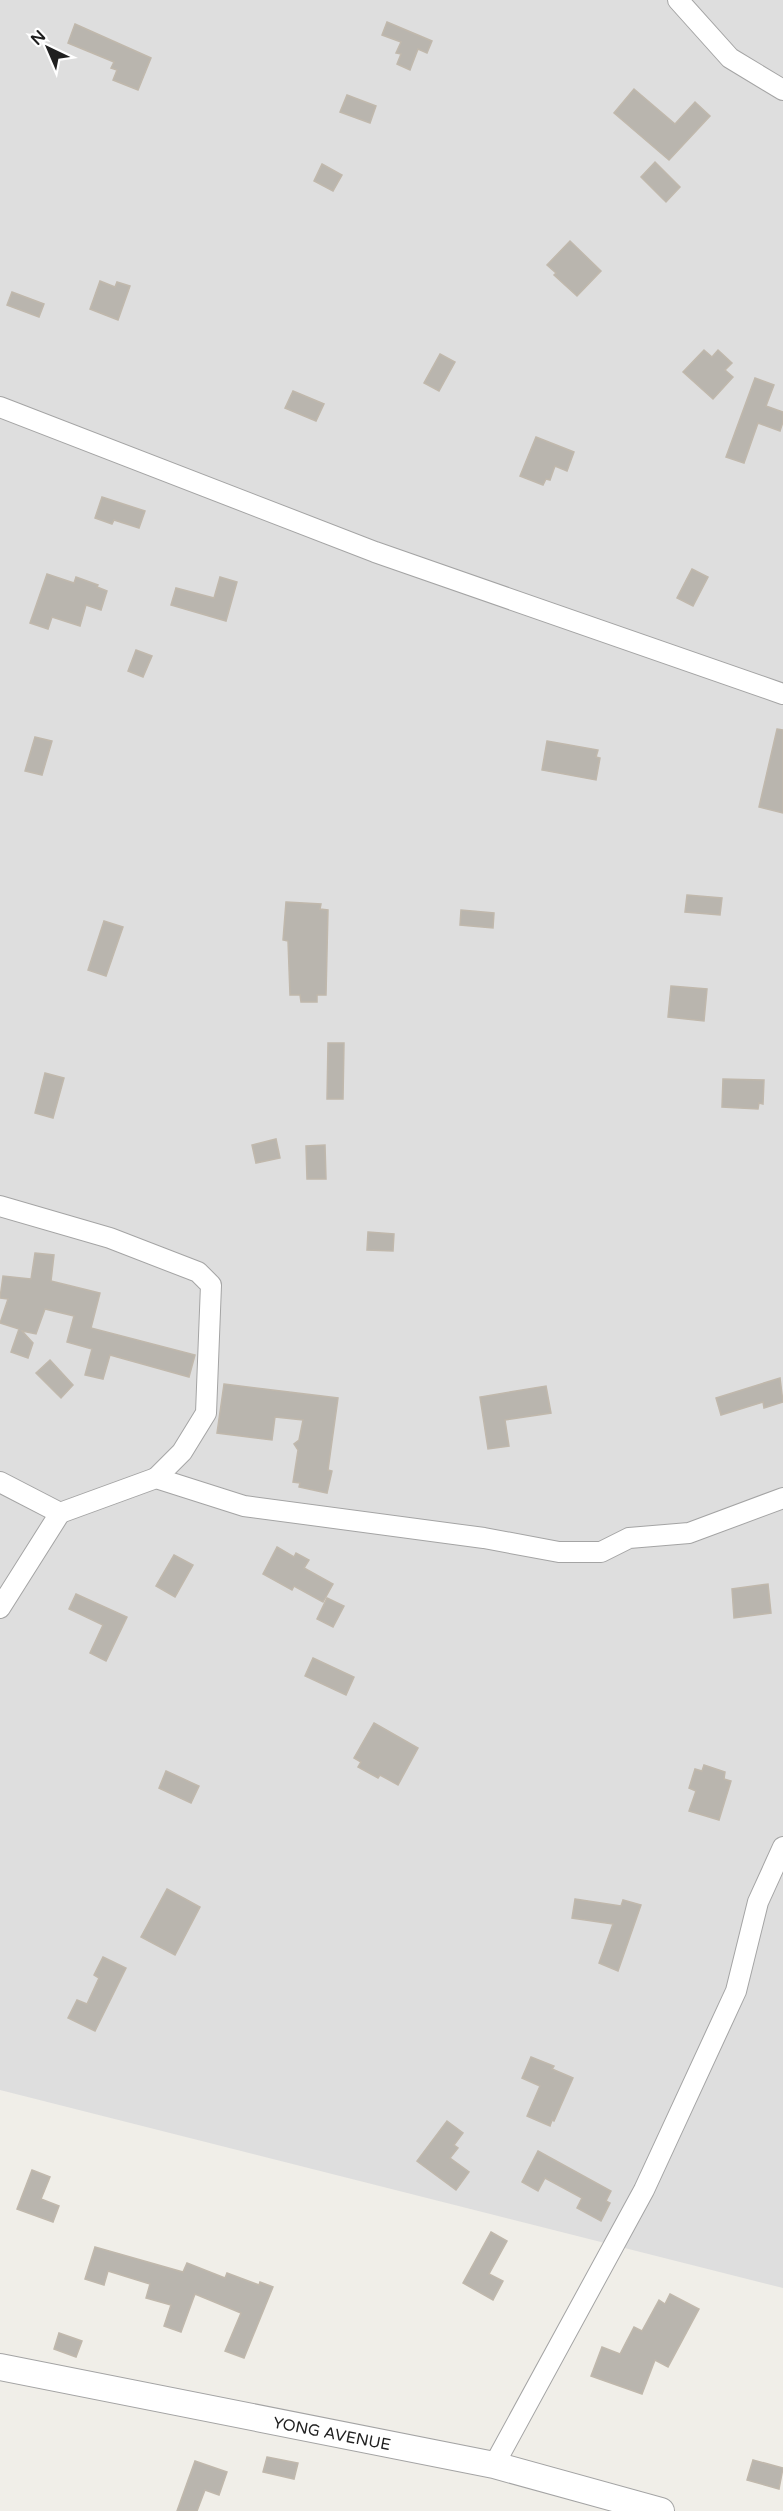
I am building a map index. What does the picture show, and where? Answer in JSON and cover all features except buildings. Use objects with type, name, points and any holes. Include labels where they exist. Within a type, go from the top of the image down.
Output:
[{"type":"street","points":[[678,0],[730,58],[783,90]]},
{"type":"street","points":[[0,407],[375,552],[783,694]]},
{"type":"street","points":[[0,1206],[110,1238],[198,1272],[211,1285],[206,1413],[182,1452],[156,1478],[60,1513],[0,1608]]},
{"type":"street","points":[[156,1478],[244,1506],[484,1538],[559,1552],[601,1552],[629,1538],[689,1533],[783,1498]]},
{"type":"street","points":[[0,1482],[60,1513]]},
{"type":"street","points":[[494,2466],[644,2190],[736,1991],[758,1902],[783,1847]]},
{"type":"street","name":"YONG AVENUE","points":[[0,2367],[494,2466],[661,2511]]},
{"type":"shaded area","points":[[0,0],[783,0],[783,2288],[0,2090]]}]
